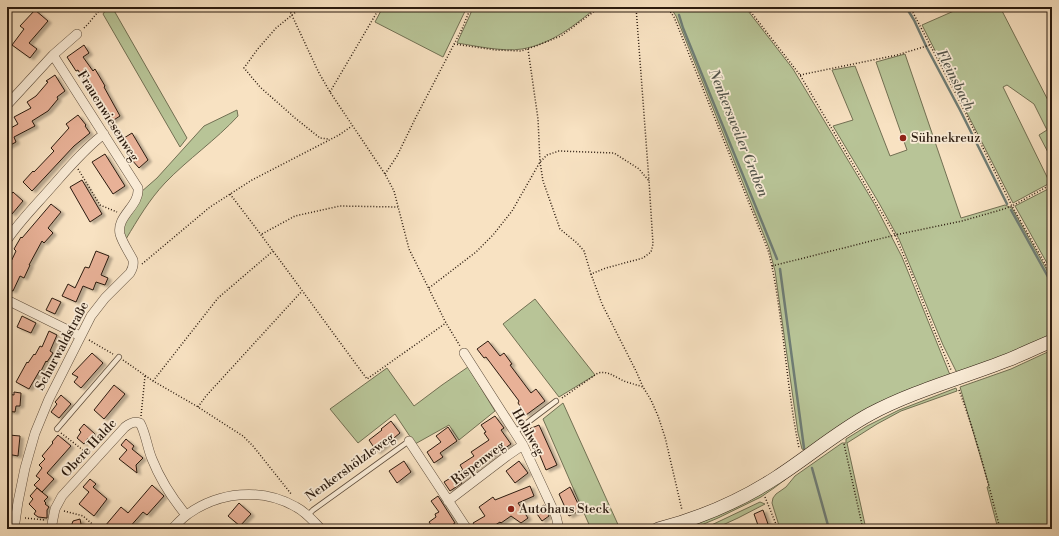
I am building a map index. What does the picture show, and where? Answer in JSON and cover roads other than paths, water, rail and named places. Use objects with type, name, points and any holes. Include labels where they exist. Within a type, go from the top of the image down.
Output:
[{"type":"street","points":[[7,105],[53,55],[77,34]]},
{"type":"street","name":"Frauenwiesenweg","points":[[53,55],[138,188],[139,192],[132,206],[121,222],[120,228],[120,235],[133,260],[133,269]]},
{"type":"street","points":[[7,240],[74,163],[95,141],[104,134]]},
{"type":"street","name":"Schurwaldstraße","points":[[14,529],[25,468],[48,398],[80,336],[97,307],[133,269]]},
{"type":"street","points":[[7,300],[80,336]]},
{"type":"street","points":[[658,529],[672,526],[700,516],[754,491],[841,432],[882,408],[909,396],[1009,360],[1052,341]]},
{"type":"street","name":"Hohlweg","points":[[464,353],[523,445],[556,516],[559,529]]},
{"type":"street","name":"Obere Halde","points":[[52,525],[55,509],[62,496],[125,427],[130,423],[135,422],[140,423],[143,429],[156,470],[168,491],[186,515]]},
{"type":"street","points":[[409,441],[467,529]]},
{"type":"street","name":"Rispenweg","points":[[448,501],[523,445]]},
{"type":"street","points":[[172,529],[186,515],[203,504],[242,494],[272,497],[297,507],[310,522],[321,529]]},
{"type":"lane","points":[[57,429],[118,357]]},
{"type":"lane","points":[[515,432],[556,400]]},
{"type":"lane","name":"Nenkershölzleweg","points":[[310,522],[313,510],[409,441]]},
{"type":"waterway","name":"Fleinsbach","points":[[906,7],[1007,204]]},
{"type":"waterway","name":"Nenkersweiler Graben","points":[[679,15],[777,259]]},
{"type":"waterway","name":"Fleinsbach","points":[[1011,210],[1052,284]]},
{"type":"waterway","name":"Nenkersweiler Graben","points":[[780,269],[804,448]]},
{"type":"waterway","name":"Nenkersweiler Graben","points":[[812,468],[829,529]]},
{"type":"place","name":"Sühnekreuz","points":[[903,138]]},
{"type":"place","name":"Autohaus Steck","points":[[511,509]]}]
